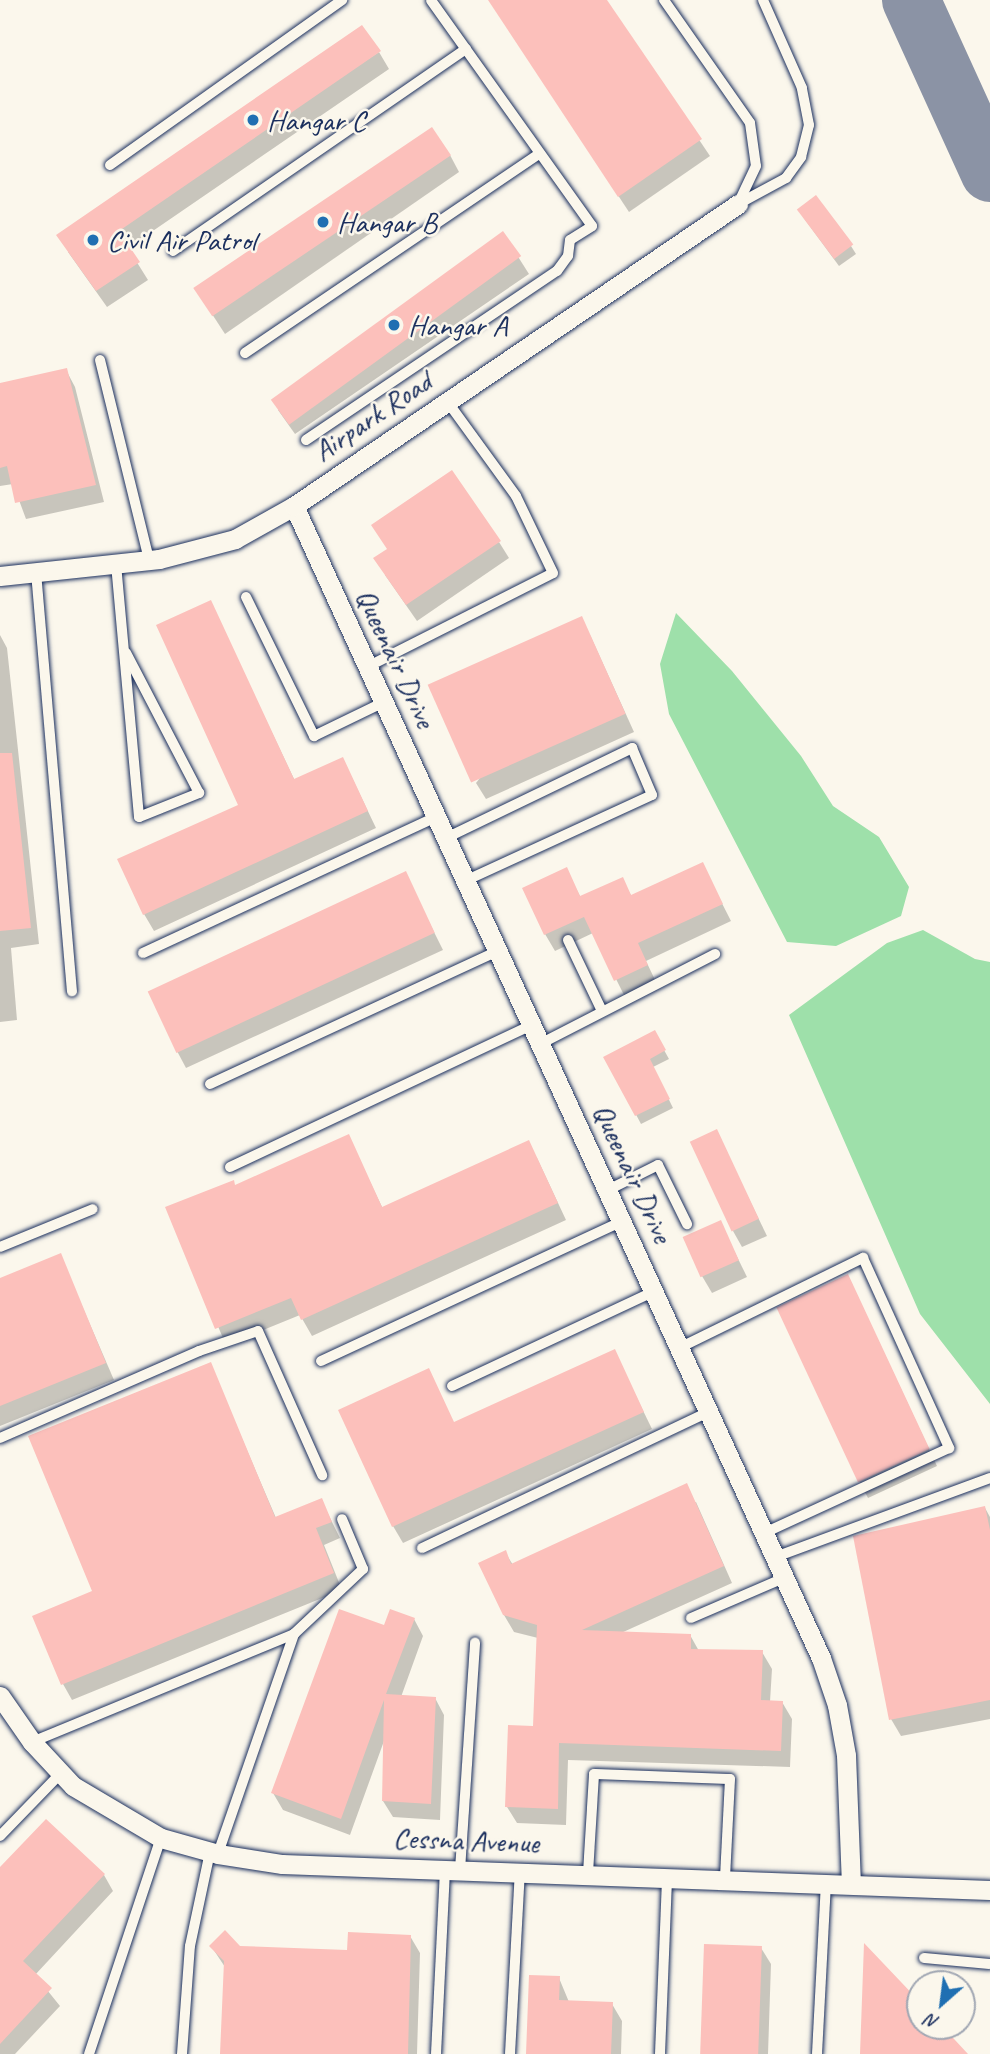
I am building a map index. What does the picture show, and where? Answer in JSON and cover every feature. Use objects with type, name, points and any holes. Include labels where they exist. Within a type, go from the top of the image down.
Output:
[{"type":"street","name":"Airpark Road","points":[[0,576],[149,561],[234,539],[293,506],[738,204]]},
{"type":"street","name":"Queenair Drive","points":[[293,506],[778,1556],[837,1705],[846,1755],[851,1883]]},
{"type":"street","name":"Cessna Avenue","points":[[0,1696],[32,1742],[61,1773],[108,1810],[160,1838],[214,1853],[282,1864],[588,1873],[990,1890]]},
{"type":"lane","points":[[110,164],[342,0]]},
{"type":"lane","points":[[306,440],[556,271],[568,256],[570,240],[592,226],[431,0]]},
{"type":"lane","points":[[664,0],[750,123],[756,166],[738,204]]},
{"type":"lane","points":[[738,204],[775,186],[796,168],[809,125],[802,88],[763,0]]},
{"type":"lane","points":[[173,251],[466,49]]},
{"type":"lane","points":[[245,353],[540,153]]},
{"type":"lane","points":[[100,360],[149,561]]},
{"type":"lane","points":[[367,667],[553,573],[516,496],[447,401]]},
{"type":"lane","points":[[116,564],[126,653],[128,667],[139,817],[199,793],[126,653]]},
{"type":"lane","points":[[36,572],[72,991]]},
{"type":"lane","points":[[246,597],[314,736],[383,702]]},
{"type":"lane","points":[[446,838],[632,748],[652,795],[466,881]]},
{"type":"lane","points":[[143,953],[436,817]]},
{"type":"lane","points":[[568,940],[602,1012]]},
{"type":"lane","points":[[211,1084],[498,951]]},
{"type":"lane","points":[[540,1044],[715,954]]},
{"type":"lane","points":[[230,1167],[531,1026]]},
{"type":"lane","points":[[608,1189],[658,1164],[687,1224]]},
{"type":"lane","points":[[0,1247],[93,1209]]},
{"type":"lane","points":[[321,1361],[623,1221]]},
{"type":"lane","points":[[681,1347],[863,1258],[949,1448],[766,1532]]},
{"type":"lane","points":[[452,1386],[655,1291]]},
{"type":"lane","points":[[0,1438],[200,1351],[258,1331],[322,1475]]},
{"type":"lane","points":[[422,1548],[711,1411]]},
{"type":"lane","points":[[778,1556],[990,1478]]},
{"type":"lane","points":[[32,1742],[294,1634],[363,1569],[342,1519]]},
{"type":"lane","points":[[691,1618],[786,1577]]},
{"type":"lane","points":[[183,2054],[190,1946],[214,1853],[294,1634]]},
{"type":"lane","points":[[436,2054],[475,1642]]},
{"type":"lane","points":[[0,1836],[61,1773]]},
{"type":"lane","points":[[588,1873],[594,1774],[730,1779],[725,1879]]},
{"type":"lane","points":[[89,2054],[160,1838]]},
{"type":"lane","points":[[510,2054],[520,1871]]},
{"type":"lane","points":[[660,2054],[667,1877]]},
{"type":"lane","points":[[817,2054],[826,1882]]},
{"type":"lane","points":[[924,1958],[990,1964]]},
{"type":"green space","points":[[676,613],[732,671],[801,756],[833,806],[879,837],[909,887],[901,916],[836,946],[787,942],[669,714],[660,664]]},
{"type":"green space","points":[[923,930],[975,959],[990,962],[990,1404],[920,1314],[789,1015],[887,943]]},
{"type":"building","points":[[488,0],[607,0],[702,139],[618,197]]},
{"type":"building","name":"Hangar C","points":[[362,25],[381,51],[119,231],[140,262],[96,291],[56,235]]},
{"type":"building","name":"Hangar B","points":[[432,127],[451,155],[212,316],[193,288]]},
{"type":"building","points":[[816,195],[853,245],[834,259],[797,209]]},
{"type":"building","name":"Hangar A","points":[[503,231],[521,256],[289,425],[271,400]]},
{"type":"building","points":[[67,368],[96,485],[15,503],[7,466],[0,468],[0,383]]},
{"type":"building","points":[[452,470],[501,541],[406,605],[373,558],[387,549],[371,525]]},
{"type":"building","points":[[211,600],[294,779],[343,757],[368,811],[143,915],[117,859],[238,805],[156,625]]},
{"type":"building","points":[[582,616],[626,714],[471,782],[428,685]]},
{"type":"building","points":[[0,753],[12,753],[31,928],[0,931]]},
{"type":"building","points":[[703,862],[723,904],[638,943],[648,965],[614,981],[584,917],[544,935],[522,888],[567,867],[580,896],[623,877],[631,895]]},
{"type":"building","points":[[406,871],[435,933],[176,1053],[148,991]]},
{"type":"building","points":[[655,1030],[666,1050],[650,1059],[670,1099],[635,1116],[603,1057]]},
{"type":"building","points":[[717,1129],[759,1219],[732,1231],[690,1142]]},
{"type":"building","points":[[349,1134],[382,1207],[529,1140],[558,1203],[301,1320],[291,1298],[215,1329],[165,1207],[234,1180],[235,1185]]},
{"type":"building","points":[[721,1220],[739,1260],[701,1277],[683,1237]]},
{"type":"building","points":[[61,1253],[106,1363],[0,1406],[0,1278]]},
{"type":"building","points":[[848,1274],[930,1449],[858,1482],[776,1307]]},
{"type":"building","points":[[615,1349],[644,1412],[392,1527],[338,1410],[429,1368],[454,1422]]},
{"type":"building","points":[[211,1362],[275,1517],[322,1498],[332,1522],[316,1528],[334,1573],[61,1685],[32,1616],[92,1591],[28,1436]]},
{"type":"building","points":[[687,1483],[724,1566],[582,1630],[691,1634],[691,1649],[763,1650],[761,1700],[783,1701],[781,1751],[559,1743],[558,1809],[505,1807],[508,1725],[533,1726],[537,1625],[503,1615],[478,1563],[506,1550],[511,1564]]},
{"type":"building","points":[[985,1506],[990,1530],[990,1700],[889,1720],[853,1536]]},
{"type":"building","points":[[339,1609],[384,1625],[390,1609],[415,1618],[386,1694],[436,1697],[431,1804],[382,1801],[384,1700],[341,1819],[271,1793]]},
{"type":"building","points":[[46,1819],[105,1874],[23,1961],[52,1988],[0,2044],[0,1867]]},
{"type":"building","points":[[225,1930],[240,1946],[347,1950],[348,1932],[411,1935],[408,2054],[220,2054],[224,1961],[209,1946]]},
{"type":"building","points":[[864,1943],[906,1987],[906,2040],[955,2040],[968,2054],[860,2054]]},
{"type":"building","points":[[704,1944],[762,1946],[758,2054],[700,2054]]},
{"type":"building","points":[[529,1975],[560,1976],[559,2000],[613,2002],[611,2054],[526,2054]]},
{"type":"taxiway","points":[[911,0],[990,173]]},
{"type":"place","name":"Hangar C","points":[[253,120]]},
{"type":"place","name":"Hangar B","points":[[323,222]]},
{"type":"place","name":"Civil Air Patrol","points":[[93,240]]},
{"type":"place","name":"Hangar A","points":[[394,325]]}]
